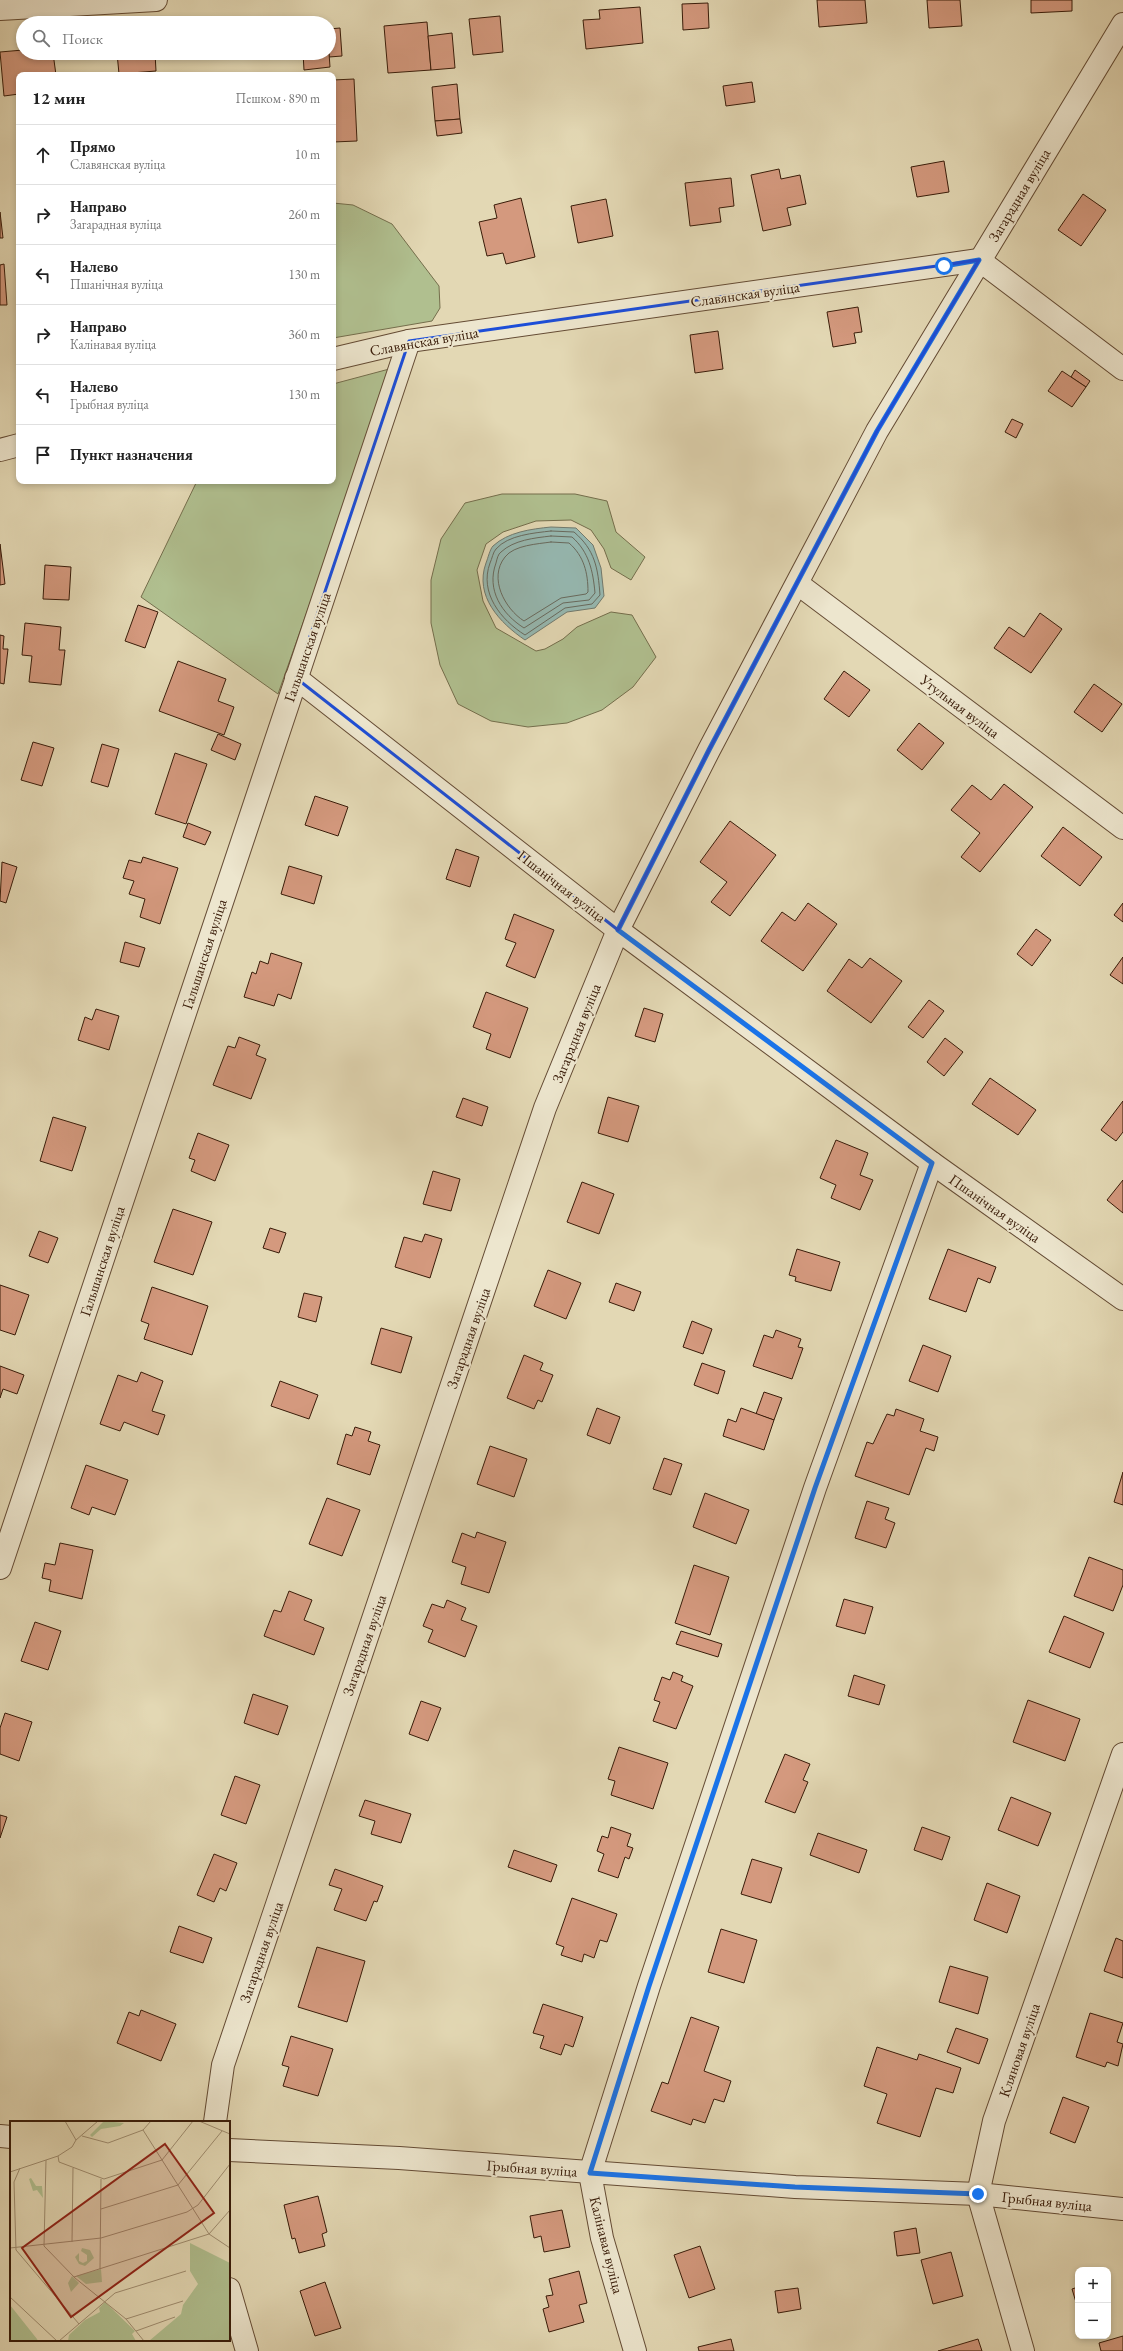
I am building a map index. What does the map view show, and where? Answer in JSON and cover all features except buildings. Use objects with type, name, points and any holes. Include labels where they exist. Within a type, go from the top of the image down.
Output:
[{"type":"street","points":[[0,9],[156,0]]},
{"type":"street","name":"Загарадная вуліца","points":[[215,2121],[223,2065],[538,1130],[618,930],[709,750],[798,584],[877,431],[1123,24]]},
{"type":"street","points":[[979,260],[1123,369]]},
{"type":"street","name":"Славянская вуліца","points":[[336,358],[409,341],[979,260]]},
{"type":"street","name":"Гальшанская вуліца","points":[[0,1568],[409,341]]},
{"type":"street","points":[[0,450],[16,445]]},
{"type":"street","name":"Утульная вуліца","points":[[798,584],[1123,828]]},
{"type":"street","name":"Пшанічная вуліца","points":[[296,678],[618,930],[932,1163],[1123,1299]]},
{"type":"street","name":"Калінавая вуліца","points":[[635,2351],[602,2238],[590,2173],[649,1986],[815,1488],[932,1163]]},
{"type":"street","name":"Кляновая вуліца","points":[[1023,2351],[978,2194],[994,2121],[1123,1754]]},
{"type":"street","points":[[0,2136],[10,2137]]},
{"type":"street","name":"Грыбная вуліца","points":[[230,2150],[400,2158],[795,2187],[978,2194],[1123,2209]]},
{"type":"street","points":[[230,2292],[247,2351]]},
{"type":"highlighted area","points":[[979,260],[877,431],[709,750],[618,930],[296,678],[409,341]]},
{"type":"green space","points":[[336,203],[353,205],[392,224],[439,286],[440,308],[432,321],[336,337]]},
{"type":"green space","points":[[393,368],[278,694],[141,597],[196,484],[336,484],[336,383]]},
{"type":"green space","points":[[502,494],[575,494],[607,501],[616,532],[645,557],[631,580],[611,568],[604,549],[591,530],[571,520],[536,521],[503,532],[486,544],[477,570],[483,601],[496,628],[536,651],[545,649],[563,639],[577,627],[611,612],[632,615],[656,657],[633,687],[602,710],[567,723],[528,727],[491,721],[458,704],[440,665],[431,623],[431,580],[441,539],[465,503]]},
{"type":"water","points":[[551,527],[576,528],[593,545],[601,568],[604,596],[595,608],[567,612],[525,640],[507,625],[492,608],[486,597],[483,575],[491,549],[499,541],[520,532]]},
{"type":"route","points":[[944,266],[979,260],[877,431],[798,584],[709,750],[618,930],[932,1163],[815,1488],[649,1986],[590,2173],[795,2187],[978,2194]]}]
